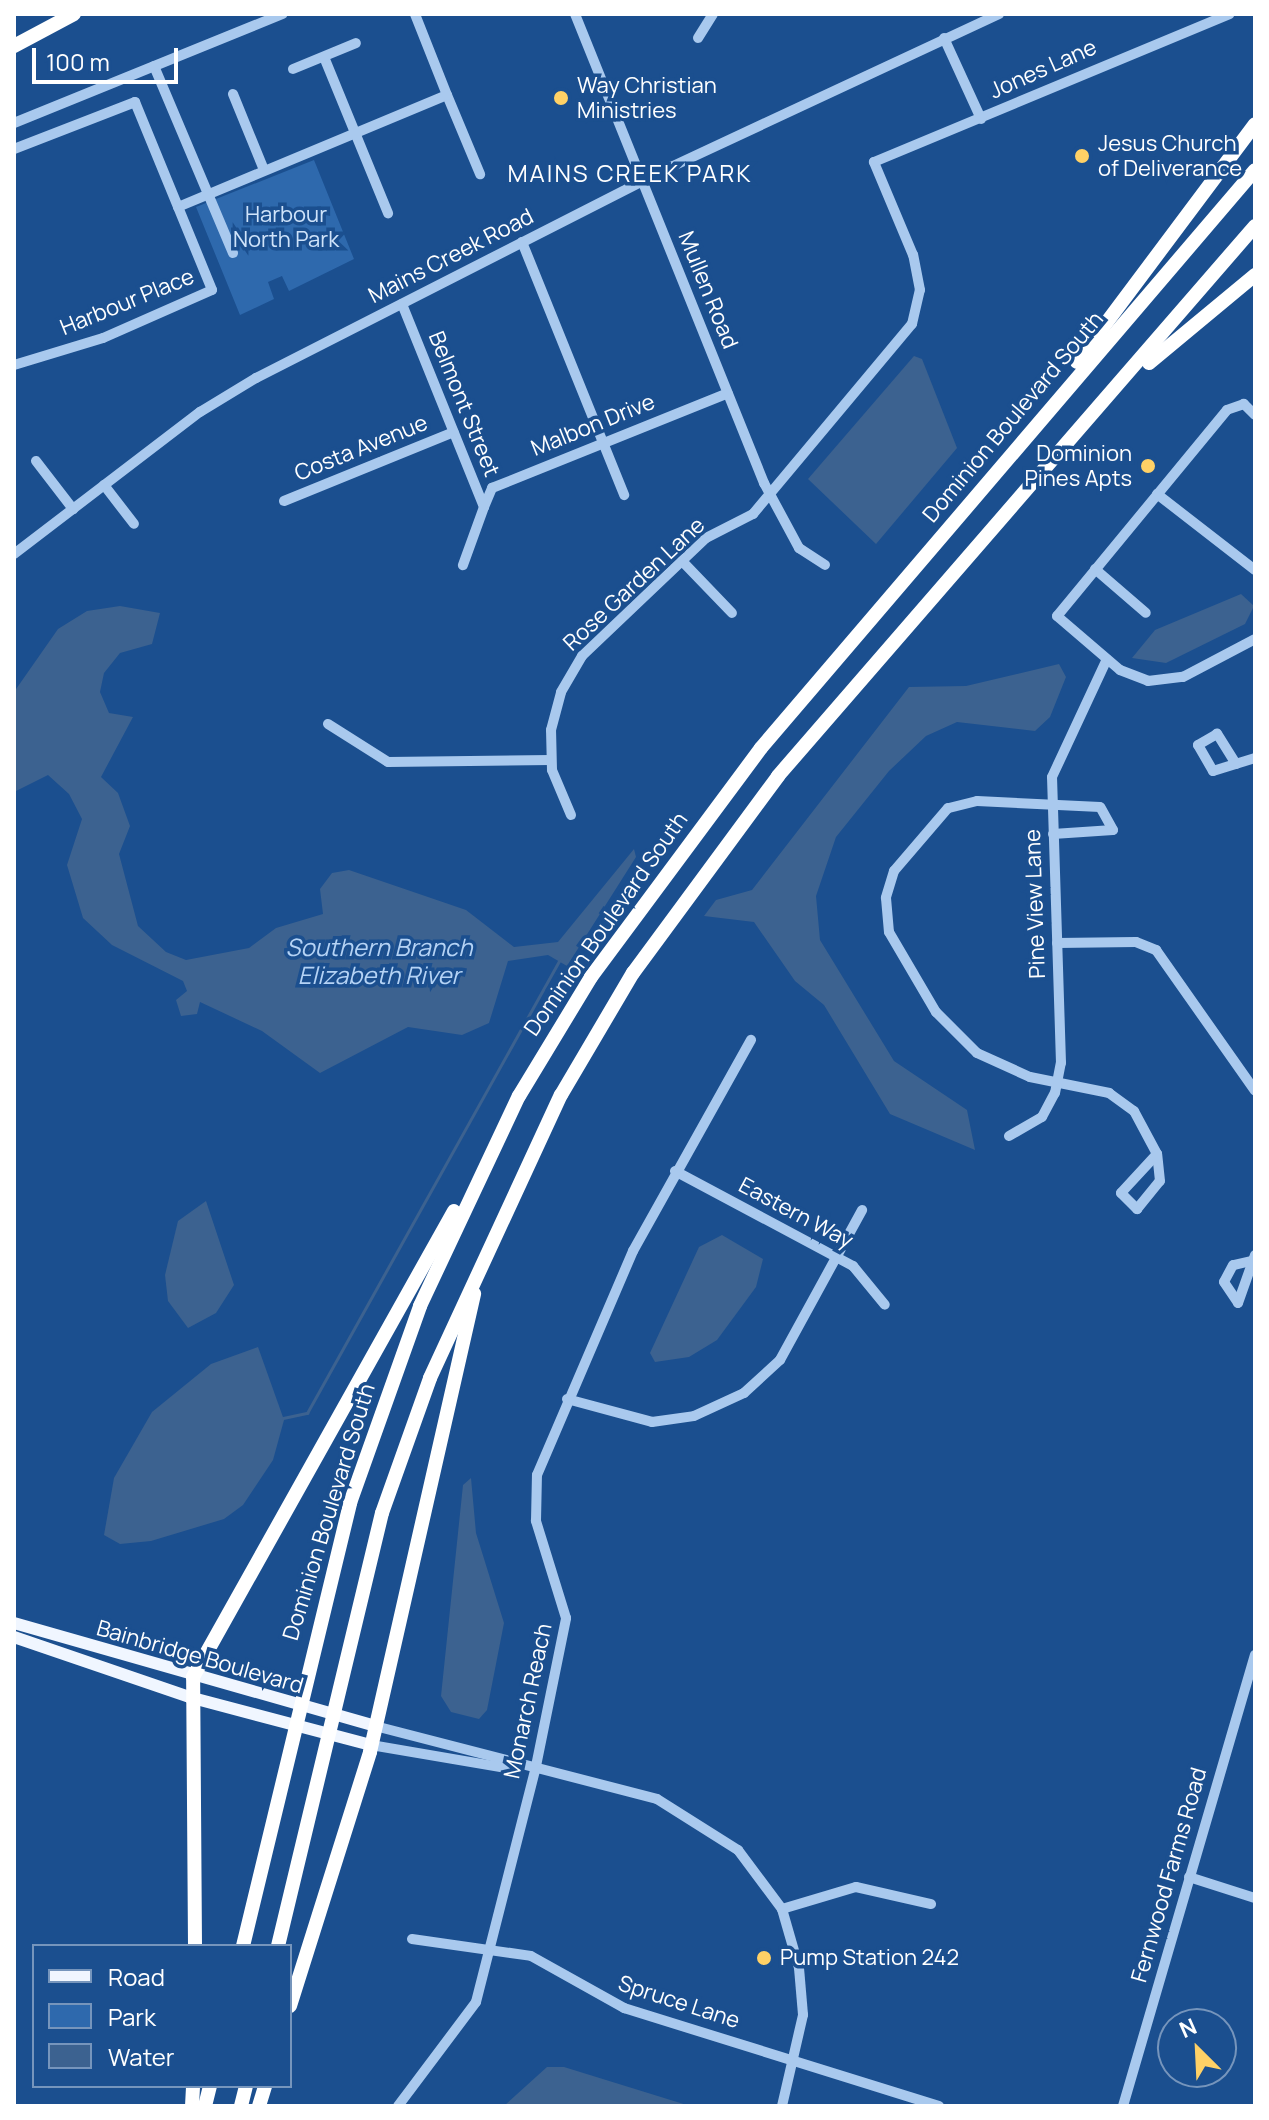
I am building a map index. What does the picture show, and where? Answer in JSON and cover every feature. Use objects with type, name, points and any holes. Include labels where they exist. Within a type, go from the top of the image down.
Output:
[{"type":"highway","points":[[14,46],[74,14]]},
{"type":"highway","points":[[1005,458],[1255,124]]},
{"type":"highway","name":"Dominion Boulevard South","points":[[243,1944],[304,1675],[388,1389],[482,1167],[577,999],[673,863],[1005,458],[1255,170]]},
{"type":"highway","points":[[278,1944],[337,1684],[396,1472],[485,1251],[575,1072],[701,874],[1255,226]]},
{"type":"highway","points":[[1096,412],[1204,311],[1255,275]]},
{"type":"highway","points":[[195,1944],[189,1697],[193,1677],[482,1167]]},
{"type":"highway","points":[[292,2000],[371,1745],[485,1251]]},
{"type":"main road","name":"Bainbridge Boulevard","points":[[14,1623],[193,1677],[375,1726]]},
{"type":"main road","name":"Bainbridge Boulevard","points":[[14,1637],[189,1697],[371,1745]]},
{"type":"street","points":[[14,123],[283,14]]},
{"type":"street","points":[[415,14],[480,174]]},
{"type":"street","name":"Mullen Road","points":[[575,14],[770,496],[799,548],[825,565]]},
{"type":"street","points":[[698,38],[713,14]]},
{"type":"street","name":"Mains Creek Road","points":[[14,554],[214,402],[642,182],[999,14]]},
{"type":"street","name":"Jones Lane","points":[[874,162],[1229,14]]},
{"type":"street","points":[[944,38],[981,119]]},
{"type":"street","points":[[293,69],[356,43]]},
{"type":"street","points":[[324,57],[388,213]]},
{"type":"street","points":[[154,66],[233,253]]},
{"type":"street","points":[[233,94],[264,170]]},
{"type":"street","points":[[178,207],[447,95]]},
{"type":"street","name":"Harbour Place","points":[[14,149],[135,102],[212,290],[103,338],[14,365]]},
{"type":"street","name":"Rose Garden Lane","points":[[571,815],[551,760],[555,710],[569,674],[682,561],[770,496],[912,324],[920,290],[913,255],[874,162]]},
{"type":"street","points":[[522,242],[624,495]]},
{"type":"street","name":"Belmont Street","points":[[402,304],[484,507],[463,565]]},
{"type":"street","name":"Malbon Drive","points":[[484,507],[492,488],[728,393]]},
{"type":"street","points":[[1255,415],[1235,404],[1057,616],[1107,659],[1135,677],[1169,681],[1255,639]]},
{"type":"street","name":"Costa Avenue","points":[[284,501],[454,432]]},
{"type":"street","points":[[36,461],[73,509]]},
{"type":"street","points":[[104,485],[134,524]]},
{"type":"street","points":[[1157,494],[1255,570]]},
{"type":"street","points":[[682,561],[732,613]]},
{"type":"street","points":[[1095,569],[1146,613]]},
{"type":"street","name":"Pine View Lane","points":[[1009,1136],[1045,1113],[1057,1082],[1057,943],[1051,808],[1054,766],[1107,659]]},
{"type":"street","points":[[328,724],[388,762],[551,760]]},
{"type":"street","points":[[1236,764],[1255,758]]},
{"type":"street","points":[[1053,834],[1113,830],[1100,807],[1051,808],[977,801],[948,808],[894,871],[885,911],[892,941],[949,1029],[1001,1067],[1119,1098],[1157,1154],[1160,1181],[1137,1209],[1121,1193],[1157,1154]]},
{"type":"street","points":[[1057,943],[1136,942],[1156,950],[1255,1091]]},
{"type":"street","name":"Monarch Reach","points":[[398,2106],[462,2027],[490,1948],[535,1771],[566,1618],[532,1503],[567,1399],[675,1171],[751,1040]]},
{"type":"street","name":"Eastern Way","points":[[675,1171],[838,1257],[885,1305]]},
{"type":"street","points":[[567,1399],[642,1421],[722,1406],[780,1360],[862,1210]]},
{"type":"street","name":"Fernwood Farms Road","points":[[1123,2106],[1255,1655]]},
{"type":"street","points":[[375,1726],[535,1771]]},
{"type":"street","points":[[371,1745],[535,1771],[621,1789],[685,1813],[738,1850],[782,1909],[802,1992],[794,2060],[782,2106]]},
{"type":"street","points":[[1189,1877],[1255,1898]]},
{"type":"street","points":[[782,1909],[847,1887],[931,1904]]},
{"type":"street","name":"Spruce Lane","points":[[412,1939],[490,1948],[551,1965],[624,2008],[939,2106]]},
{"type":"green space","name":"Harbour North Park","points":[[314,160],[354,259],[289,291],[282,276],[268,282],[274,299],[240,315],[196,207]]},
{"type":"water","points":[[914,356],[922,359],[957,448],[876,544],[808,479]]},
{"type":"water","points":[[1241,594],[1254,606],[1245,624],[1166,663],[1132,658],[1155,630]]},
{"type":"water","name":"Southern Branch Elizabeth River","points":[[120,606],[160,613],[152,644],[120,653],[104,673],[100,692],[109,713],[133,717],[101,777],[118,793],[130,826],[119,854],[138,926],[166,952],[186,960],[249,948],[276,928],[323,914],[320,889],[332,873],[349,870],[466,910],[514,947],[558,942],[634,849],[636,857],[567,966],[548,955],[508,961],[489,1023],[462,1035],[408,1027],[320,1073],[262,1031],[200,1002],[197,1014],[181,1016],[176,1000],[187,991],[183,981],[112,945],[83,918],[67,865],[82,819],[69,794],[48,775],[14,792],[14,692],[58,629],[87,611]]},
{"type":"water","points":[[1059,664],[1066,677],[1050,717],[1035,731],[957,722],[926,736],[889,771],[836,837],[816,896],[820,940],[894,1061],[967,1110],[975,1150],[890,1114],[824,1005],[795,981],[754,922],[704,916],[716,900],[752,890],[909,687],[966,686]]},
{"type":"water","points":[[206,1201],[234,1285],[216,1313],[188,1328],[168,1301],[165,1275],[178,1221]]},
{"type":"water","points":[[722,1235],[763,1259],[756,1287],[717,1340],[689,1357],[655,1362],[650,1353],[699,1247]]},
{"type":"water","points":[[258,1347],[284,1420],[273,1460],[243,1505],[224,1519],[151,1541],[120,1544],[104,1535],[114,1478],[152,1412],[211,1364]]},
{"type":"water","points":[[471,1478],[476,1533],[504,1623],[487,1710],[479,1719],[451,1712],[441,1696],[463,1485]]},
{"type":"water","points":[[547,2067],[564,2067],[690,2106],[504,2106]]},
{"type":"waterway","points":[[283,1418],[307,1413],[559,961]]},
{"type":"place","name":"Way Christian Ministries","points":[[561,98]]},
{"type":"place","name":"Jesus Church of Deliverance","points":[[1082,156]]},
{"type":"place","name":"Dominion Pines Apts","points":[[1148,466]]},
{"type":"place","name":"Pump Station 242","points":[[764,1958]]},
{"type":"district","name":"MAINS CREEK PARK","points":[[630,173]]}]
